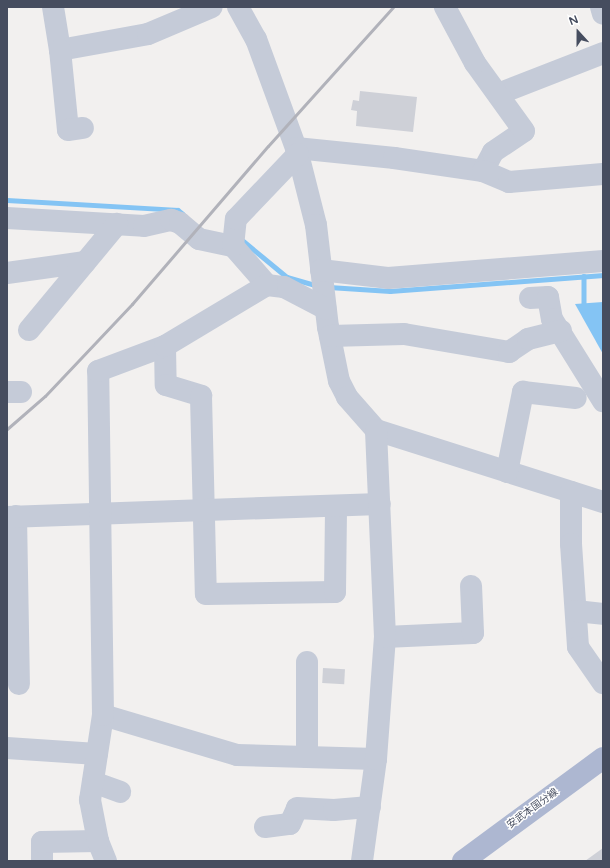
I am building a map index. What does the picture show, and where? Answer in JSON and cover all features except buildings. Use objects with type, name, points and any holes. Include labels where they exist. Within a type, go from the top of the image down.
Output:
[{"type":"main road","name":"安武本国分線","points":[[462,861],[603,758]]},
{"type":"street","points":[[53,7],[60,50],[68,130],[83,128]]},
{"type":"street","points":[[60,50],[148,34],[212,7]]},
{"type":"street","points":[[238,7],[256,39],[297,151],[316,225],[330,336],[340,381],[347,396],[376,430],[603,502]]},
{"type":"street","points":[[445,7],[475,63],[524,132],[494,152],[483,171]]},
{"type":"street","points":[[600,7],[603,14]]},
{"type":"street","points":[[498,94],[603,53]]},
{"type":"street","points":[[297,151],[394,158],[483,171],[509,182],[603,174]]},
{"type":"street","points":[[233,246],[236,219],[297,151]]},
{"type":"street","points":[[7,218],[144,226],[171,220],[180,223],[199,239],[233,246],[267,285]]},
{"type":"street","points":[[29,330],[117,224]]},
{"type":"street","points":[[322,270],[388,278],[603,261]]},
{"type":"street","points":[[7,273],[85,262]]},
{"type":"street","points":[[106,861],[98,841],[90,800],[103,715],[98,371],[165,346],[267,285],[284,287],[326,309]]},
{"type":"street","points":[[530,298],[548,297],[552,319],[603,401]]},
{"type":"street","points":[[330,336],[404,334],[509,352],[528,339],[561,332]]},
{"type":"street","points":[[165,346],[166,385],[201,396],[206,594],[335,592],[336,506]]},
{"type":"street","points":[[507,472],[524,392],[576,398]]},
{"type":"street","points":[[362,861],[376,759],[385,637],[376,430]]},
{"type":"street","points":[[571,492],[578,646],[603,682]]},
{"type":"street","points":[[19,684],[12,569],[12,517],[380,504]]},
{"type":"street","points":[[385,637],[473,633],[471,586]]},
{"type":"street","points":[[576,611],[603,614]]},
{"type":"street","points":[[307,662],[307,757]]},
{"type":"street","points":[[103,715],[237,755],[376,759]]},
{"type":"street","points":[[7,748],[97,754]]},
{"type":"street","points":[[93,782],[120,792]]},
{"type":"street","points":[[265,828],[290,824],[297,808],[334,810],[370,807]]},
{"type":"street","points":[[42,861],[42,842],[98,841]]},
{"type":"water","points":[[603,302],[603,354],[575,304]]},
{"type":"waterway","points":[[7,200],[178,210],[183,214]]},
{"type":"waterway","points":[[241,239],[287,277],[318,286]]},
{"type":"waterway","points":[[329,287],[390,291],[603,275]]},
{"type":"waterway","points":[[584,276],[584,303]]},
{"type":"railway","points":[[7,429],[45,396],[132,304],[268,146],[393,7]]}]
